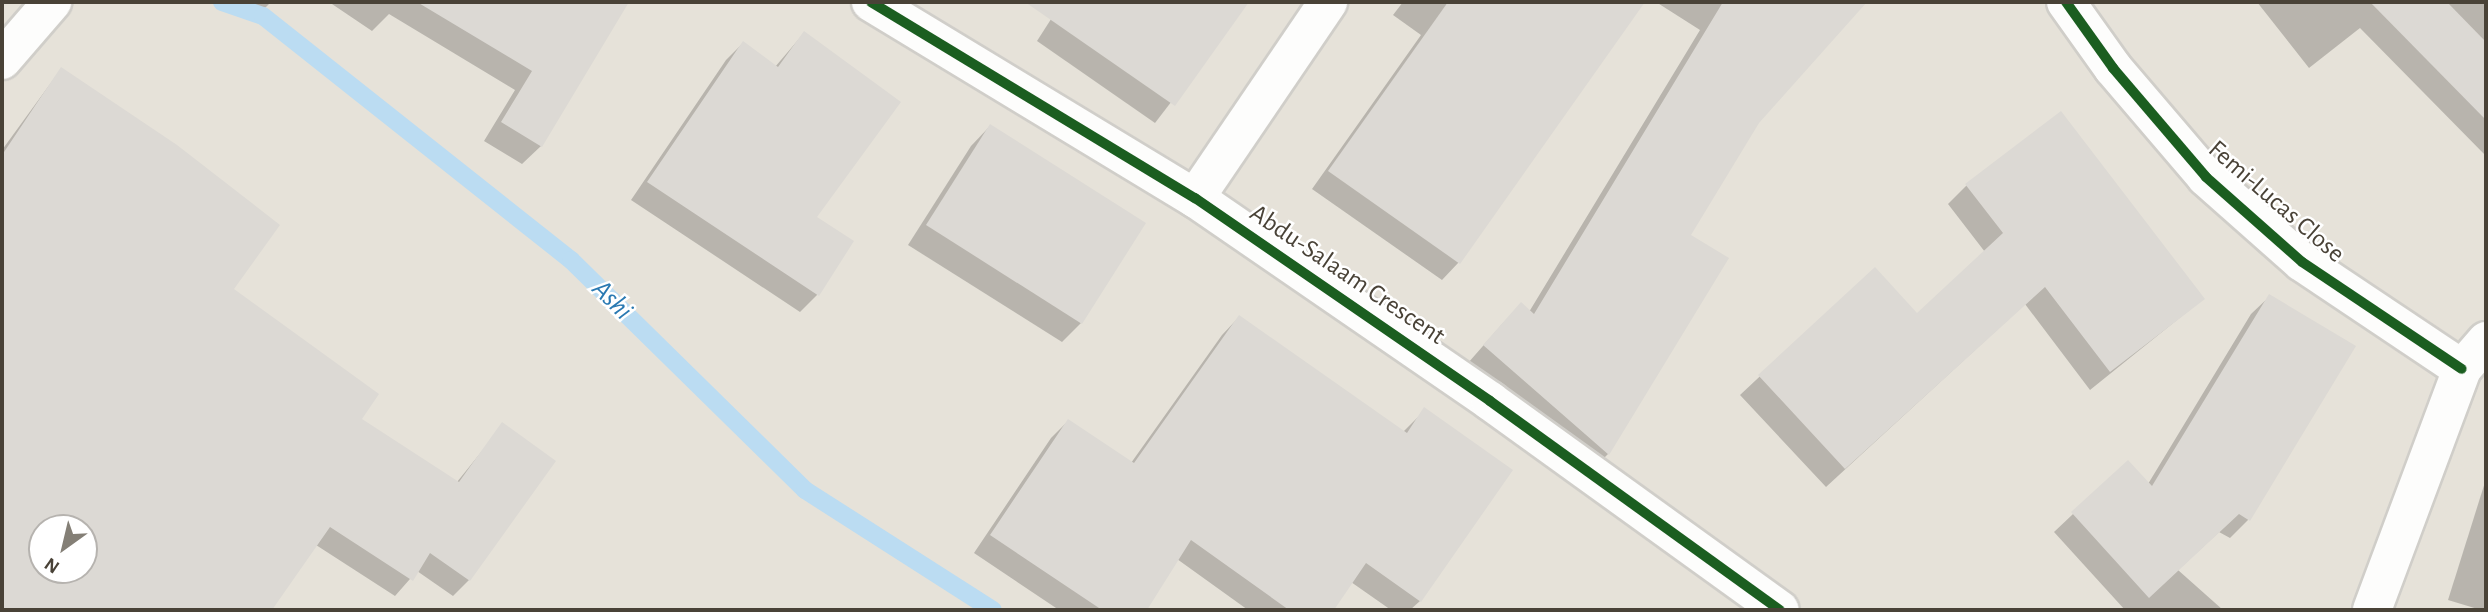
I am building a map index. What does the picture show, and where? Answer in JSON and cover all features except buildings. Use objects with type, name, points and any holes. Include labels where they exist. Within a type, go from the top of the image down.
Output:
[{"type":"street","points":[[2,60],[52,2]]},
{"type":"street","name":"Abdu-Salaam Crescent","points":[[871,2],[1195,198],[1490,401],[1780,610]]},
{"type":"street","points":[[1195,198],[1328,2]]},
{"type":"street","name":"Femi-Lucas Close","points":[[2066,2],[2113,68],[2206,177],[2302,262],[2462,369]]},
{"type":"street","points":[[2372,610],[2462,369],[2486,341]]},
{"type":"shaded area","points":[[2,2],[2486,2],[2486,610],[2,610]]},
{"type":"waterway","name":"Ashi","points":[[222,2],[263,16],[571,260],[805,490],[993,610]]},
{"type":"cycle path","points":[[871,2],[1195,198],[1490,401],[1780,610]]},
{"type":"cycle path","points":[[2066,2],[2113,68],[2206,177],[2302,262],[2462,369]]}]
